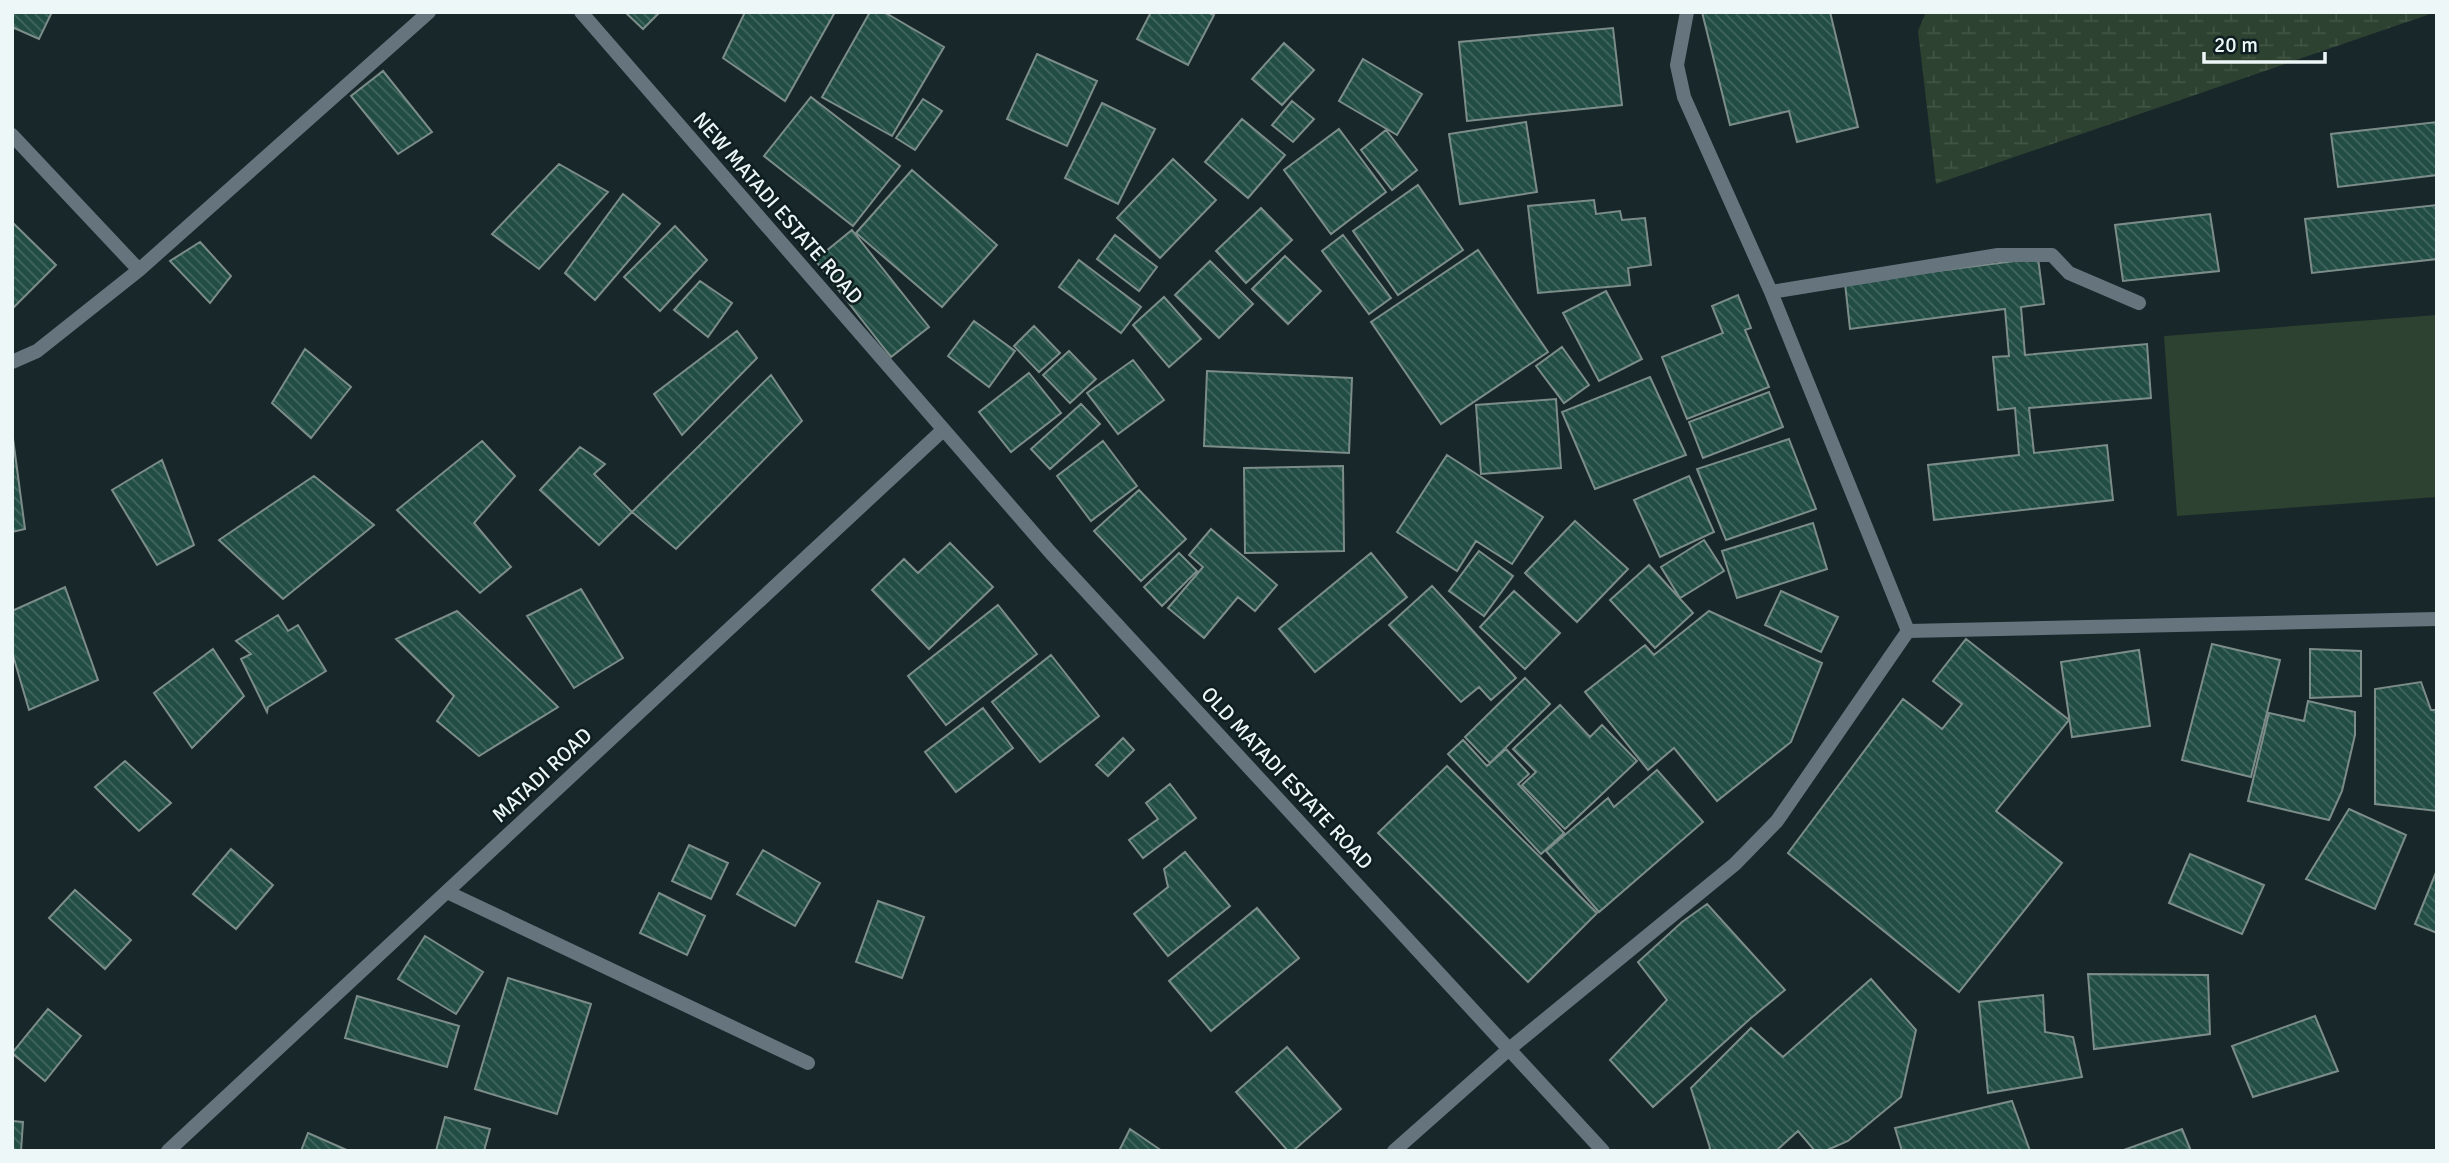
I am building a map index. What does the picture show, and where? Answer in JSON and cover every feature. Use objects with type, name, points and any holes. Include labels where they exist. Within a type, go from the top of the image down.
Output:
[{"type":"street","points":[[12,362],[37,351],[139,270],[429,12]]},
{"type":"street","name":"NEW MATADI ESTATE ROAD","points":[[581,12],[943,430]]},
{"type":"street","points":[[1687,12],[1677,65],[1684,97],[1771,292],[1908,631]]},
{"type":"street","points":[[12,135],[139,270]]},
{"type":"street","points":[[1771,292],[1997,255],[2052,255],[2069,274],[2138,303]]},
{"type":"street","name":"MATADI ROAD","points":[[168,1151],[943,430]]},
{"type":"street","name":"OLD MATADI ESTATE ROAD","points":[[943,430],[1050,552],[1603,1151]]},
{"type":"street","points":[[1908,631],[2437,619]]},
{"type":"street","points":[[1394,1151],[1508,1050],[1735,864],[1777,821],[1908,631]]},
{"type":"street","points":[[447,892],[808,1063]]},
{"type":"green space","points":[[1926,12],[2436,12],[1936,184],[1918,31]]},
{"type":"green space","points":[[2437,315],[2437,497],[2177,516],[2164,336]]},
{"type":"building","points":[[12,12],[52,12],[39,39],[12,27]]},
{"type":"building","points":[[625,12],[660,12],[643,29]]},
{"type":"building","points":[[745,12],[835,12],[785,101],[723,58]]},
{"type":"building","points":[[870,12],[884,12],[944,47],[892,136],[822,97]]},
{"type":"building","points":[[1151,12],[1207,12],[1214,15],[1188,65],[1137,39]]},
{"type":"building","points":[[1702,12],[1830,12],[1858,127],[1797,142],[1789,111],[1730,125]]},
{"type":"building","points":[[1613,28],[1622,105],[1467,121],[1459,42]]},
{"type":"building","points":[[1284,43],[1314,70],[1282,105],[1252,79]]},
{"type":"building","points":[[1037,54],[1097,81],[1067,146],[1007,119]]},
{"type":"building","points":[[1363,59],[1422,94],[1397,135],[1339,101]]},
{"type":"building","points":[[383,71],[432,132],[398,154],[351,96]]},
{"type":"building","points":[[811,97],[900,166],[853,226],[764,156]]},
{"type":"building","points":[[923,99],[942,111],[915,150],[896,138]]},
{"type":"building","points":[[1292,101],[1314,119],[1293,142],[1272,125]]},
{"type":"building","points":[[1102,103],[1155,129],[1118,204],[1065,178]]},
{"type":"building","points":[[1242,119],[1285,155],[1248,198],[1205,162]]},
{"type":"building","points":[[1526,122],[1537,192],[1460,204],[1449,134]]},
{"type":"building","points":[[2437,122],[2437,175],[2338,187],[2331,134]]},
{"type":"building","points":[[1339,129],[1386,192],[1331,234],[1284,170]]},
{"type":"building","points":[[1386,130],[1417,170],[1392,190],[1361,150]]},
{"type":"building","points":[[1173,159],[1216,200],[1160,258],[1117,218]]},
{"type":"building","points":[[559,164],[608,192],[539,269],[492,234]]},
{"type":"building","points":[[912,170],[997,245],[942,307],[856,233]]},
{"type":"building","points":[[1418,185],[1463,250],[1398,295],[1353,231]]},
{"type":"building","points":[[623,194],[660,224],[595,300],[565,273]]},
{"type":"building","points":[[1594,200],[1596,214],[1620,211],[1622,220],[1645,218],[1651,265],[1628,268],[1630,285],[1538,293],[1528,206]]},
{"type":"building","points":[[2437,205],[2437,259],[2312,273],[2305,219]]},
{"type":"building","points":[[1261,208],[1292,240],[1246,283],[1216,251]]},
{"type":"building","points":[[2210,214],[2219,271],[2123,281],[2115,225]]},
{"type":"building","points":[[12,222],[56,265],[12,309]]},
{"type":"building","points":[[675,226],[707,260],[660,311],[624,277]]},
{"type":"building","points":[[852,230],[929,327],[891,357],[815,260]]},
{"type":"building","points":[[1115,235],[1157,267],[1139,291],[1097,259]]},
{"type":"building","points":[[1343,235],[1391,298],[1369,314],[1322,251]]},
{"type":"building","points":[[200,242],[231,276],[210,303],[170,261]]},
{"type":"building","points":[[1478,250],[1548,352],[1441,424],[1371,322]]},
{"type":"building","points":[[1285,256],[1321,291],[1288,324],[1252,289]]},
{"type":"building","points":[[2038,258],[2044,304],[2021,307],[2025,355],[2147,344],[2151,398],[2029,408],[2034,453],[2107,445],[2113,500],[1934,520],[1928,465],[2019,455],[2015,408],[1998,410],[1993,357],[2009,356],[2005,309],[1850,329],[1845,283]]},
{"type":"building","points":[[1079,260],[1141,307],[1121,333],[1059,287]]},
{"type":"building","points":[[1210,261],[1253,304],[1219,338],[1175,295]]},
{"type":"building","points":[[700,281],[732,303],[708,337],[674,310]]},
{"type":"building","points":[[1606,291],[1642,359],[1599,381],[1563,313]]},
{"type":"building","points":[[1738,295],[1751,328],[1745,330],[1769,387],[1687,419],[1662,357],[1723,333],[1712,306]]},
{"type":"building","points":[[1164,297],[1201,339],[1169,367],[1133,325]]},
{"type":"building","points":[[974,321],[1015,351],[989,387],[948,356]]},
{"type":"building","points":[[1034,326],[1060,353],[1039,372],[1014,346]]},
{"type":"building","points":[[737,331],[757,358],[682,435],[654,394]]},
{"type":"building","points":[[1562,347],[1589,385],[1564,403],[1536,366]]},
{"type":"building","points":[[305,349],[351,387],[311,438],[272,403]]},
{"type":"building","points":[[1069,351],[1096,379],[1070,403],[1043,375]]},
{"type":"building","points":[[1133,360],[1164,400],[1118,434],[1087,393]]},
{"type":"building","points":[[1207,371],[1352,378],[1349,453],[1204,446]]},
{"type":"building","points":[[1029,373],[1061,413],[1011,452],[979,412]]},
{"type":"building","points":[[771,375],[802,421],[676,549],[632,512]]},
{"type":"building","points":[[1650,377],[1686,455],[1595,489],[1562,412]]},
{"type":"building","points":[[1769,392],[1783,427],[1703,458],[1689,422]]},
{"type":"building","points":[[1556,399],[1561,468],[1481,474],[1476,405]]},
{"type":"building","points":[[1081,404],[1100,424],[1050,469],[1031,449]]},
{"type":"building","points":[[12,431],[25,529],[12,532]]},
{"type":"building","points":[[1789,439],[1816,509],[1726,540],[1697,469]]},
{"type":"building","points":[[482,441],[515,476],[474,523],[511,567],[480,593],[397,510]]},
{"type":"building","points":[[1103,441],[1137,486],[1091,521],[1057,476]]},
{"type":"building","points":[[580,447],[605,464],[594,474],[632,512],[599,545],[540,490]]},
{"type":"building","points":[[1447,455],[1543,517],[1512,564],[1476,541],[1457,571],[1397,532]]},
{"type":"building","points":[[162,460],[194,545],[157,565],[112,490]]},
{"type":"building","points":[[1343,466],[1344,551],[1245,553],[1244,468]]},
{"type":"building","points":[[314,476],[374,525],[283,599],[219,540]]},
{"type":"building","points":[[1689,476],[1714,532],[1660,557],[1634,500]]},
{"type":"building","points":[[1139,490],[1186,539],[1141,581],[1094,531]]},
{"type":"building","points":[[1575,521],[1628,569],[1577,622],[1525,573]]},
{"type":"building","points":[[1813,523],[1827,569],[1737,598],[1722,551]]},
{"type":"building","points":[[1211,529],[1277,585],[1255,611],[1238,597],[1204,638],[1168,608],[1203,567],[1189,555]]},
{"type":"building","points":[[1704,540],[1724,571],[1680,598],[1661,567]]},
{"type":"building","points":[[950,543],[993,587],[929,649],[872,590],[904,559],[918,573]]},
{"type":"building","points":[[1479,551],[1513,576],[1484,616],[1449,591]]},
{"type":"building","points":[[1179,553],[1197,571],[1162,606],[1144,587]]},
{"type":"building","points":[[1371,553],[1407,597],[1315,672],[1279,629]]},
{"type":"building","points":[[1649,565],[1693,613],[1655,648],[1610,600]]},
{"type":"building","points":[[1432,586],[1516,678],[1491,700],[1479,687],[1461,702],[1389,625]]},
{"type":"building","points":[[65,587],[98,680],[29,710],[12,652],[12,611]]},
{"type":"building","points":[[581,589],[623,658],[574,688],[527,616]]},
{"type":"building","points":[[1514,591],[1560,633],[1525,669],[1480,627]]},
{"type":"building","points":[[1781,591],[1838,617],[1821,652],[1765,625]]},
{"type":"building","points":[[998,605],[1037,654],[946,725],[908,676]]},
{"type":"building","points":[[457,611],[558,707],[479,756],[437,721],[454,696],[396,639]]},
{"type":"building","points":[[1709,611],[1822,663],[1791,742],[1717,801],[1674,748],[1648,770],[1585,692],[1645,645],[1654,655]]},
{"type":"building","points":[[278,615],[288,631],[298,625],[326,671],[268,707],[267,712],[241,659],[251,654],[236,641]]},
{"type":"building","points":[[1966,639],[2069,720],[1996,811],[2062,863],[1959,992],[1788,853],[1903,699],[1942,729],[1962,704],[1933,681]]},
{"type":"building","points":[[2212,644],[2280,660],[2251,777],[2182,760]]},
{"type":"building","points":[[213,649],[244,696],[192,748],[154,693]]},
{"type":"building","points":[[2310,649],[2361,651],[2361,696],[2310,698]]},
{"type":"building","points":[[2139,650],[2150,726],[2072,737],[2061,662]]},
{"type":"building","points":[[1051,655],[1099,716],[1040,762],[992,702]]},
{"type":"building","points":[[1525,678],[1550,704],[1490,763],[1465,737]]},
{"type":"building","points":[[2421,682],[2431,710],[2437,710],[2437,811],[2375,804],[2375,689]]},
{"type":"building","points":[[2308,701],[2355,712],[2355,735],[2342,791],[2329,820],[2248,801],[2269,713],[2304,721]]},
{"type":"building","points":[[1560,705],[1590,737],[1602,725],[1637,761],[1565,829],[1522,785],[1536,772],[1513,749]]},
{"type":"building","points":[[983,708],[1013,748],[956,792],[925,752]]},
{"type":"building","points":[[1123,738],[1134,750],[1108,776],[1096,765]]},
{"type":"building","points":[[1463,740],[1487,766],[1506,749],[1529,774],[1518,784],[1564,833],[1541,854],[1448,754]]},
{"type":"building","points":[[125,761],[171,803],[139,831],[95,787]]},
{"type":"building","points":[[1447,766],[1597,913],[1528,982],[1378,833]]},
{"type":"building","points":[[1657,770],[1703,822],[1599,912],[1546,851],[1608,798],[1614,807]]},
{"type":"building","points":[[1170,784],[1196,818],[1143,858],[1129,840],[1158,819],[1146,803]]},
{"type":"building","points":[[2349,809],[2406,835],[2375,909],[2306,879]]},
{"type":"building","points":[[689,845],[728,863],[711,899],[672,881]]},
{"type":"building","points":[[231,849],[273,885],[236,929],[193,894]]},
{"type":"building","points":[[763,850],[820,883],[795,926],[737,894]]},
{"type":"building","points":[[1185,852],[1230,906],[1168,956],[1134,914],[1168,887],[1164,869]]},
{"type":"building","points":[[2190,854],[2264,885],[2242,934],[2169,903]]},
{"type":"building","points":[[2437,870],[2437,933],[2415,924]]},
{"type":"building","points":[[75,890],[131,940],[105,969],[49,918]]},
{"type":"building","points":[[659,893],[705,916],[687,955],[640,933]]},
{"type":"building","points":[[878,901],[924,917],[902,978],[856,962]]},
{"type":"building","points":[[1707,904],[1785,990],[1653,1107],[1610,1060],[1667,1000],[1638,962],[1682,922]]},
{"type":"building","points":[[1257,908],[1299,958],[1211,1031],[1169,981]]},
{"type":"building","points":[[425,936],[483,972],[456,1014],[398,979]]},
{"type":"building","points":[[2088,974],[2208,975],[2210,1034],[2094,1049]]},
{"type":"building","points":[[508,978],[591,1004],[557,1114],[475,1089]]},
{"type":"building","points":[[1871,979],[1916,1030],[1901,1097],[1848,1141],[1825,1151],[1815,1151],[1798,1131],[1776,1151],[1708,1151],[1710,1148],[1691,1088],[1751,1028],[1783,1057]]},
{"type":"building","points":[[2043,995],[2045,1032],[2073,1037],[2082,1077],[1988,1093],[1979,1002]]},
{"type":"building","points":[[357,996],[459,1026],[447,1067],[345,1038]]},
{"type":"building","points":[[48,1009],[81,1036],[45,1081],[12,1053]]},
{"type":"building","points":[[2315,1016],[2338,1071],[2253,1097],[2232,1046]]},
{"type":"building","points":[[1287,1047],[1341,1109],[1293,1151],[1288,1151],[1236,1092]]},
{"type":"building","points":[[2012,1101],[2030,1151],[1902,1151],[1895,1128]]},
{"type":"building","points":[[445,1117],[490,1129],[484,1151],[436,1151]]},
{"type":"building","points":[[12,1121],[23,1122],[21,1151],[12,1151]]},
{"type":"building","points":[[1130,1129],[1162,1151],[1119,1151]]},
{"type":"building","points":[[2182,1129],[2191,1151],[2121,1151]]},
{"type":"building","points":[[308,1133],[349,1151],[301,1151]]}]
